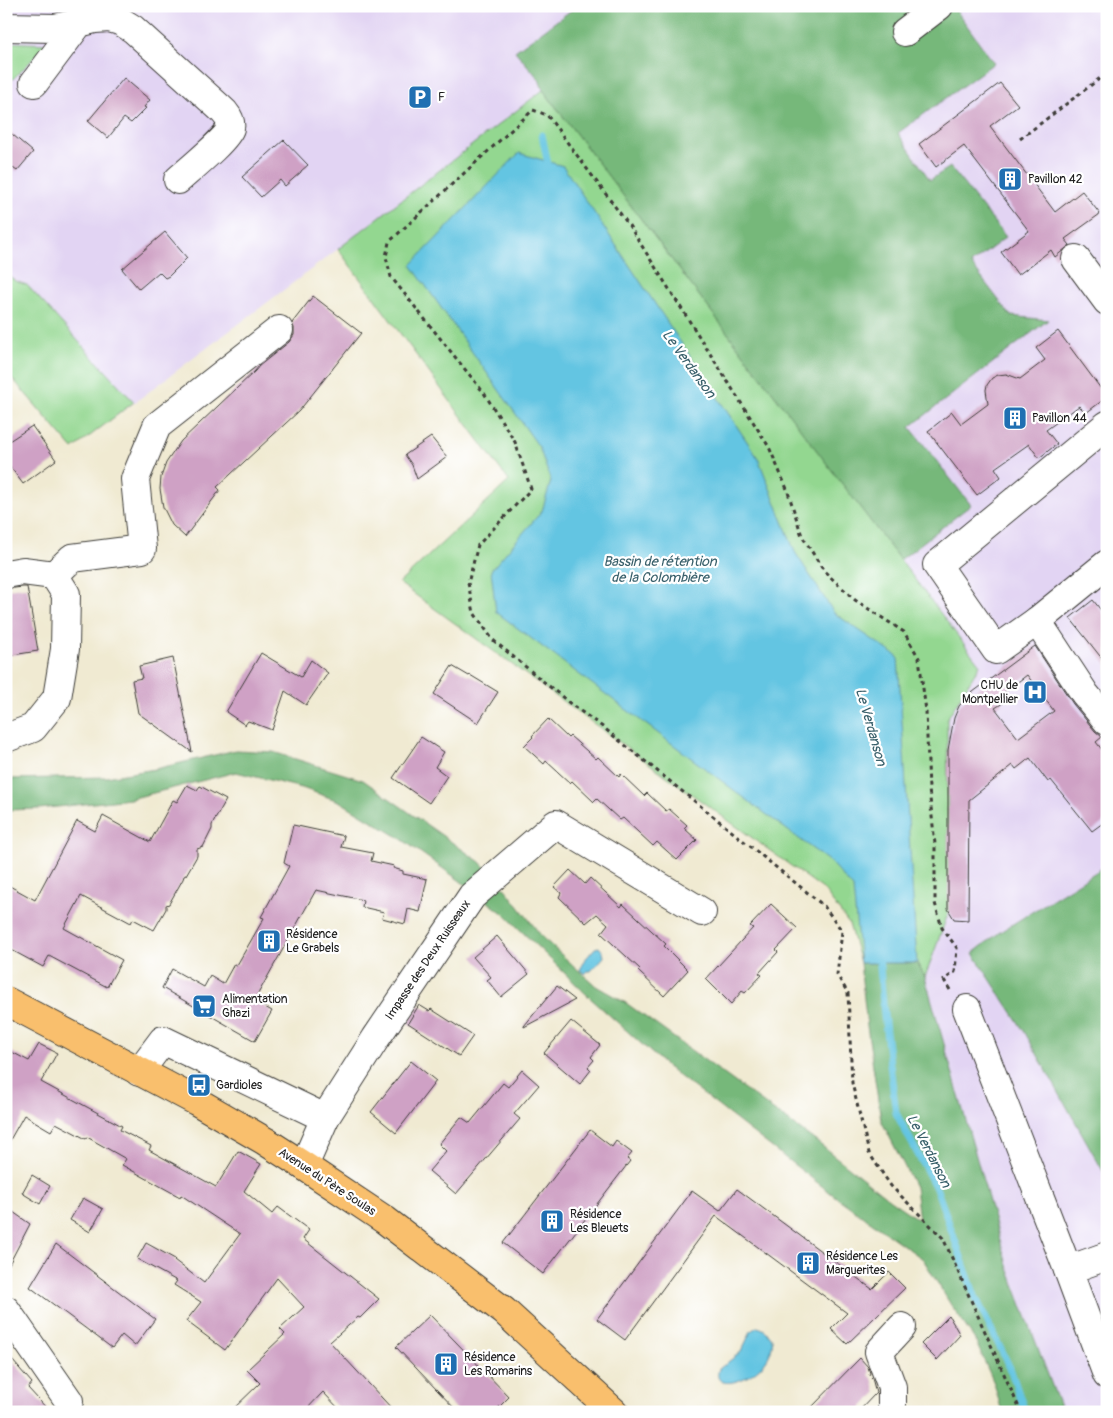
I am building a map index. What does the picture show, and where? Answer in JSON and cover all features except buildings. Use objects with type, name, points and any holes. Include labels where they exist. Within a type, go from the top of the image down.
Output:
[{"type":"main road","name":"Avenue du Père Soulas","points":[[6,1001],[196,1101],[265,1141],[384,1220],[504,1311],[614,1412]]},
{"type":"street","points":[[905,32],[939,6]]},
{"type":"street","points":[[6,26],[55,28],[95,19],[109,18],[120,21],[133,29],[220,108],[227,116],[230,124],[230,129],[224,138],[178,180]]},
{"type":"street","points":[[34,83],[79,23]]},
{"type":"street","points":[[1076,259],[1107,301]]},
{"type":"street","points":[[54,575],[72,558],[142,548],[135,479],[157,426],[279,330]]},
{"type":"street","points":[[1107,425],[937,565],[996,650],[1036,621],[1107,564]]},
{"type":"street","points":[[6,574],[23,571],[54,575]]},
{"type":"street","points":[[6,738],[33,728],[57,698],[65,650],[66,594],[54,575]]},
{"type":"street","points":[[1036,621],[1085,694],[1107,721]]},
{"type":"street","name":"Impasse des Deux Ruisseaux","points":[[304,1166],[325,1118],[376,1038],[472,896],[556,824],[702,912]]},
{"type":"street","points":[[967,1009],[1107,1376]]},
{"type":"street","points":[[139,1072],[163,1040],[325,1118]]},
{"type":"street","points":[[1068,1270],[1107,1256]]},
{"type":"street","points":[[6,1310],[69,1401]]},
{"type":"street","points":[[891,1409],[892,1387],[879,1352],[902,1327]]},
{"type":"path","points":[[1020,139],[1107,73]]},
{"type":"path","points":[[967,1009],[953,998],[944,980],[955,972],[957,948],[942,928],[935,903],[935,844],[928,789],[926,711],[920,658],[904,632],[855,600],[824,571],[802,536],[787,489],[769,447],[737,394],[628,224],[547,115],[533,110],[388,242],[386,257],[391,277],[484,393],[515,442],[531,490],[478,545],[468,583],[474,613],[492,640],[824,906],[842,931],[837,975],[848,993],[852,1083],[869,1153],[891,1186],[943,1238],[1021,1412]]},
{"type":"shaded area","name":"CHU de Montpellier","points":[[6,6],[1107,6],[1107,1412],[1062,1412],[1008,1268],[925,977],[946,912],[947,719],[980,665],[544,90],[338,249],[73,449],[6,371]]},
{"type":"green space","points":[[577,6],[909,6],[912,10],[917,6],[953,6],[994,63],[898,133],[930,180],[950,167],[1006,237],[971,264],[1011,316],[1048,320],[910,427],[971,505],[900,560],[543,90],[539,79],[515,51]]},
{"type":"green space","points":[[6,42],[48,44],[6,86]]},
{"type":"green space","name":"Bassin de rétention de la Colombière","points":[[543,90],[980,665],[947,719],[949,911],[925,977],[916,963],[860,963],[849,924],[823,889],[399,583],[509,481],[338,249]]},
{"type":"green space","points":[[6,273],[15,281],[27,285],[134,402],[73,449],[6,371]]},
{"type":"green space","points":[[236,750],[273,752],[363,780],[480,862],[507,891],[543,938],[596,986],[626,1003],[817,1142],[890,1200],[919,1220],[915,1187],[881,1120],[860,963],[917,963],[925,977],[1008,1268],[1062,1412],[1002,1412],[994,1383],[975,1340],[923,1259],[836,1197],[665,1065],[588,996],[504,914],[400,838],[339,801],[302,788],[236,772],[130,799],[39,809],[6,810],[6,779],[106,777],[155,769]]},
{"type":"green space","points":[[1107,865],[1107,1178],[1024,1031],[973,953],[1000,932]]},
{"type":"water","name":"Bassin de rétention de la Colombière","points":[[519,153],[563,166],[758,458],[795,552],[834,613],[898,657],[917,963],[860,963],[853,888],[830,862],[496,612],[491,570],[542,511],[551,481],[539,447],[411,265]]},
{"type":"water","points":[[599,947],[604,957],[591,971],[585,974],[580,970],[582,963],[595,948]]},
{"type":"water","points":[[757,1327],[766,1331],[772,1339],[771,1350],[766,1360],[759,1369],[749,1376],[739,1380],[722,1382],[718,1377],[719,1369],[741,1352],[751,1331]]},
{"type":"waterway","name":"Le Verdanson","points":[[542,135],[549,169]]},
{"type":"waterway","name":"Le Verdanson","points":[[879,955],[896,1113],[937,1190],[975,1296],[1010,1368],[1025,1412]]},
{"type":"place","name":"F","points":[[420,97]]},
{"type":"place","name":"Pavillon 42","points":[[1010,179]]},
{"type":"place","name":"Pavillon 44","points":[[1015,418]]},
{"type":"place","name":"CHU de Montpellier","points":[[1035,692]]},
{"type":"place","name":"Résidence Le Grabels","points":[[269,941]]},
{"type":"place","name":"Alimentation Ghazi","points":[[204,1006]]},
{"type":"place","name":"Gardioles","points":[[199,1085]]},
{"type":"place","name":"Résidence Les Bleuets","points":[[552,1221]]},
{"type":"place","name":"Résidence Les Marguerites","points":[[808,1263]]},
{"type":"place","name":"Résidence Les Romarins","points":[[446,1364]]}]
